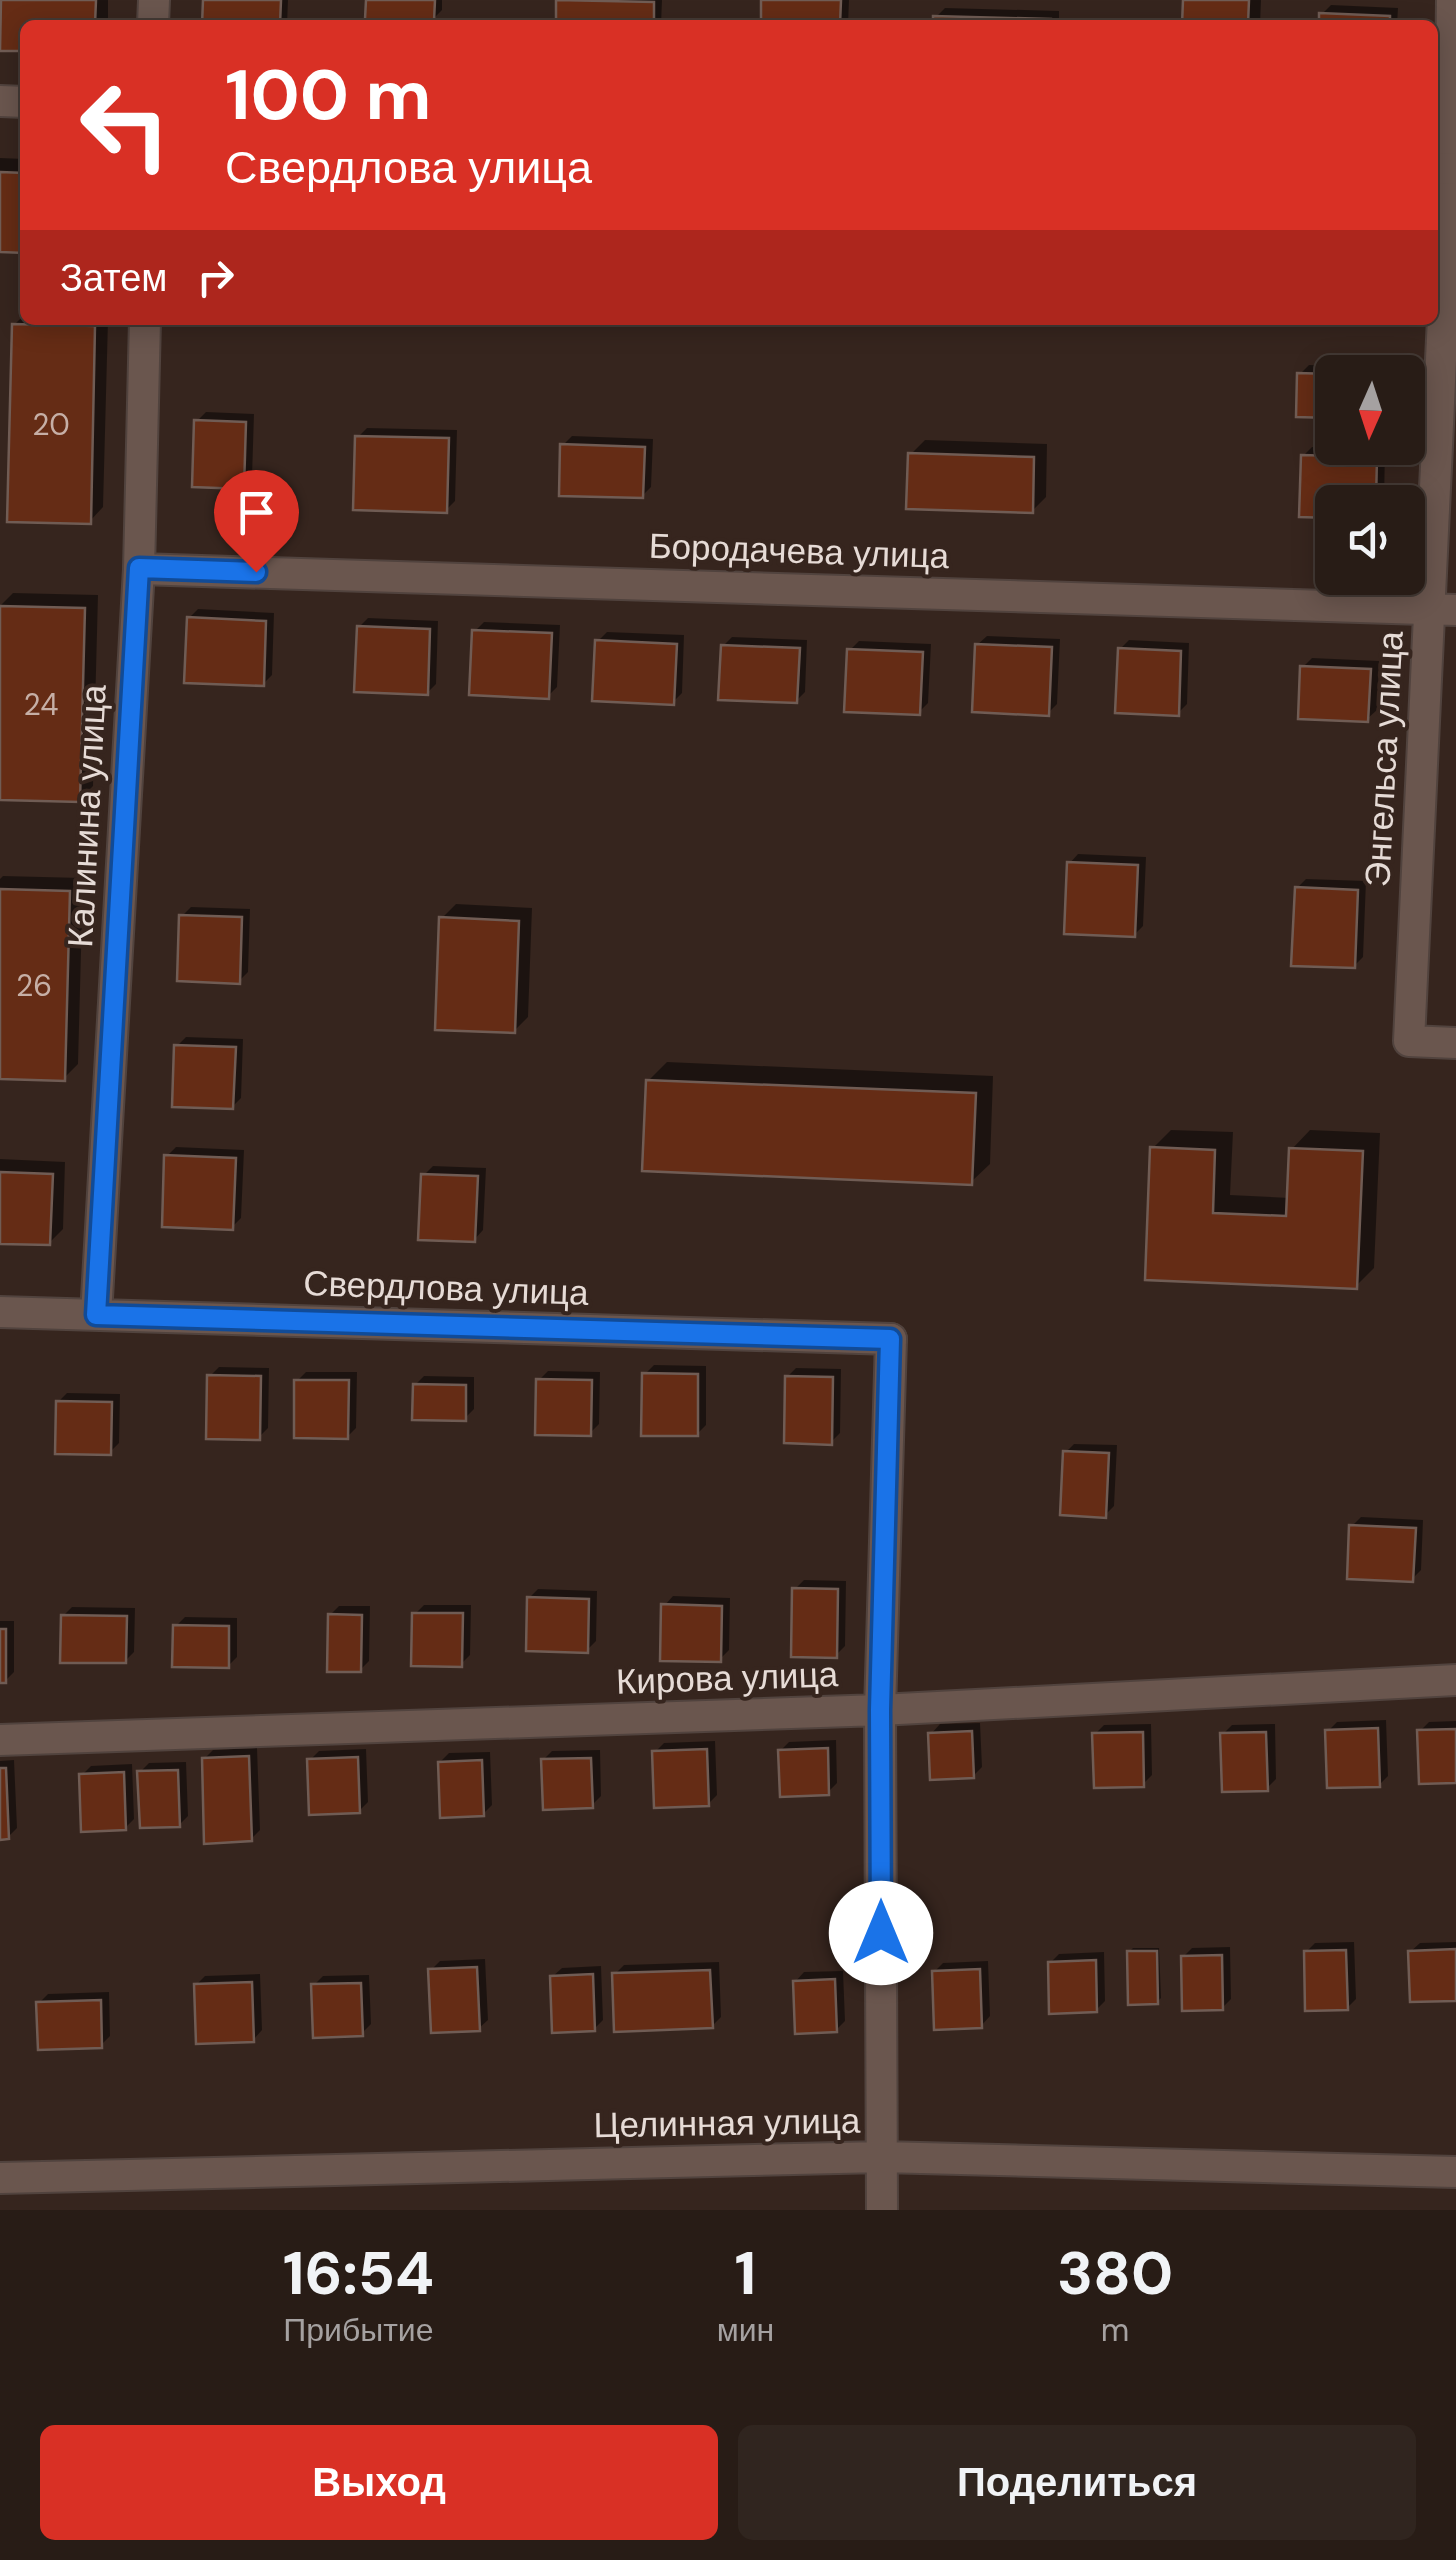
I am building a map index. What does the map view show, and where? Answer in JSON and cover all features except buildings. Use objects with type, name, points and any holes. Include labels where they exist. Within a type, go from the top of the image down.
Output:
[{"type":"street","name":"Энгельса улица","points":[[1452,0],[1446,168],[1442,609],[1409,1041],[1456,1043]]},
{"type":"street","name":"Калинина улица","points":[[96,1315],[139,568],[145,325]]},
{"type":"street","name":"Бородачева улица","points":[[139,568],[1442,609]]},
{"type":"street","name":"Свердлова улица","points":[[0,1312],[890,1339],[880,1710]]},
{"type":"street","name":"Кирова улица","points":[[0,1740],[880,1710],[1456,1680]]},
{"type":"street","points":[[880,1710],[882,2210]]},
{"type":"street","name":"Целинная улица","points":[[0,2178],[882,2156],[1456,2172]]},
{"type":"route","points":[[256,572],[139,568],[96,1315],[890,1339],[880,1710],[881,1933]]}]
